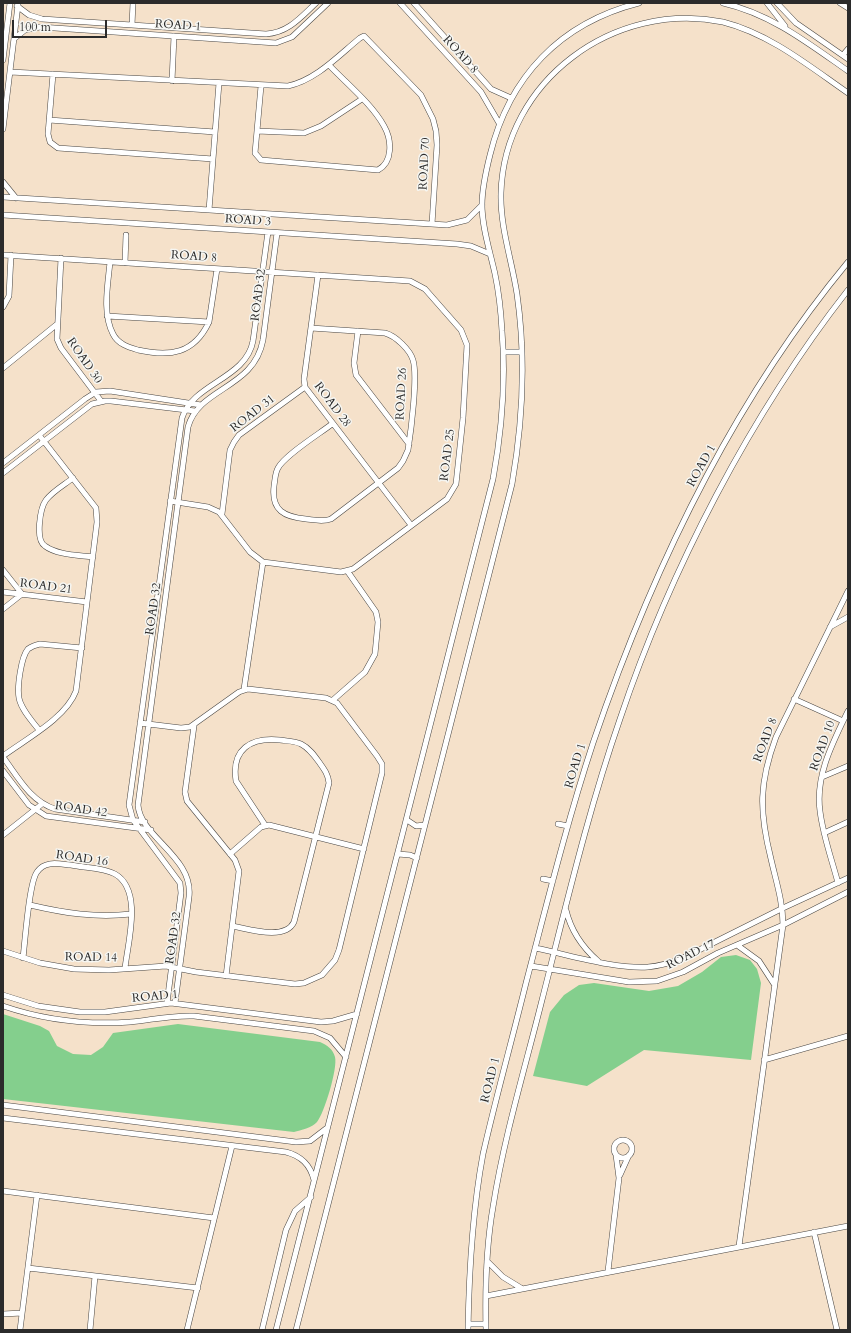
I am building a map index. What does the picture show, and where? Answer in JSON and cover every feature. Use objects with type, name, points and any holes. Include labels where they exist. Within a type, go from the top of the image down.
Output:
[{"type":"street","points":[[3,60],[10,3]]},
{"type":"street","points":[[132,25],[134,3]]},
{"type":"street","name":"ROAD 1","points":[[18,5],[29,15],[42,19],[272,34],[290,27],[316,3]]},
{"type":"street","name":"ROAD 1","points":[[14,38],[25,30],[40,27],[282,42],[292,37],[328,3]]},
{"type":"street","name":"ROAD 8","points":[[400,3],[481,92],[499,123]]},
{"type":"street","name":"ROAD 8","points":[[414,3],[491,89],[511,98]]},
{"type":"street","points":[[276,1330],[490,493],[502,423],[504,352],[498,293],[482,205],[488,164],[499,123],[511,98],[538,61],[563,38],[598,18],[639,3]]},
{"type":"street","points":[[723,3],[747,10],[788,30],[848,70]]},
{"type":"street","points":[[766,3],[788,30]]},
{"type":"street","points":[[777,3],[796,23],[846,57],[848,49]]},
{"type":"street","points":[[840,3],[848,8]]},
{"type":"street","points":[[3,129],[18,5]]},
{"type":"street","points":[[296,1330],[424,825],[510,494],[521,419],[522,352],[517,294],[502,211],[503,176],[512,138],[529,102],[555,69],[572,54],[591,41],[612,31],[634,24],[664,18],[703,18],[742,28],[777,45],[848,93]]},
{"type":"street","points":[[172,81],[174,36]]},
{"type":"street","name":"ROAD 70","points":[[329,65],[364,36],[421,95],[433,119],[436,131],[437,145],[432,224]]},
{"type":"street","points":[[10,72],[261,86],[295,85],[329,65],[380,119],[388,137],[389,159],[383,168],[378,170],[264,162],[258,158],[255,153],[261,86]]},
{"type":"street","points":[[53,74],[49,138],[54,146],[58,148],[213,159]]},
{"type":"street","points":[[209,210],[218,83]]},
{"type":"street","points":[[257,132],[295,134],[309,131],[322,126],[362,99]]},
{"type":"street","points":[[49,120],[215,132]]},
{"type":"street","points":[[3,182],[16,198]]},
{"type":"street","name":"ROAD 3","points":[[3,197],[432,224],[460,222],[473,216],[482,205]]},
{"type":"street","name":"ROAD 3","points":[[3,215],[457,244],[471,246],[490,254]]},
{"type":"street","name":"ROAD 32","points":[[167,1003],[180,883],[176,874],[138,828],[133,820],[129,805],[180,426],[185,410],[190,403],[240,365],[249,354],[253,341],[268,232]]},
{"type":"street","name":"ROAD 32","points":[[175,1003],[190,888],[189,880],[180,866],[139,814],[138,805],[148,724],[188,427],[195,411],[201,405],[246,373],[256,361],[263,340],[277,232]]},
{"type":"street","points":[[124,263],[126,235]]},
{"type":"street","name":"ROAD 8","points":[[3,254],[262,272]]},
{"type":"street","points":[[3,307],[9,296],[11,255]]},
{"type":"street","name":"ROAD 30","points":[[61,258],[56,325],[57,339],[61,348],[101,401]]},
{"type":"street","points":[[110,262],[108,316],[112,333],[124,346],[144,351],[168,354],[188,348],[201,336],[209,322],[217,269]]},
{"type":"street","name":"ROAD 1","points":[[468,1327],[470,1254],[478,1182],[488,1133],[530,966],[568,826],[607,704],[646,604],[678,534],[714,465],[767,374],[807,314],[848,262]]},
{"type":"street","name":"ROAD 25","points":[[262,272],[405,280],[416,282],[425,289],[461,330],[466,340],[466,375],[456,484],[447,499],[348,572]]},
{"type":"street","name":"ROAD 28","points":[[318,275],[305,387],[411,525]]},
{"type":"street","points":[[486,1330],[487,1261],[493,1207],[505,1145],[594,799],[620,716],[679,572],[718,494],[786,377],[848,290]]},
{"type":"street","points":[[108,316],[209,322]]},
{"type":"street","points":[[3,368],[56,325]]},
{"type":"street","name":"ROAD 26","points":[[311,328],[389,334],[395,337],[411,356],[414,369],[409,444],[406,456],[401,464],[378,483]]},
{"type":"street","points":[[358,331],[354,363],[356,375],[409,444]]},
{"type":"street","points":[[504,352],[522,352]]},
{"type":"street","name":"ROAD 31","points":[[222,514],[230,450],[234,442],[240,435],[305,387]]},
{"type":"street","points":[[3,463],[95,393],[110,391],[201,405]]},
{"type":"street","points":[[3,473],[92,404],[101,401],[195,411]]},
{"type":"street","points":[[332,424],[287,458],[278,467],[273,498],[278,508],[285,515],[296,518],[326,520],[378,483]]},
{"type":"street","points":[[3,756],[60,714],[73,700],[76,691],[93,557],[97,512],[39,435]]},
{"type":"street","points":[[72,478],[44,503],[39,537],[41,544],[50,550],[93,557]]},
{"type":"street","points":[[140,723],[181,728],[194,726],[244,689],[253,688],[333,700],[366,672],[375,654],[378,622],[376,612],[348,572],[263,562],[250,552],[222,514],[208,507],[170,501]]},
{"type":"street","points":[[244,689],[263,562]]},
{"type":"street","points":[[3,570],[22,594],[3,609]]},
{"type":"street","name":"ROAD 8","points":[[739,1246],[783,925],[783,908],[767,842],[762,798],[768,759],[776,737],[794,699],[848,591]]},
{"type":"street","name":"ROAD 21","points":[[3,592],[87,602]]},
{"type":"street","points":[[829,628],[848,617]]},
{"type":"street","points":[[39,730],[25,710],[19,698],[20,680],[26,653],[34,646],[40,644],[82,648]]},
{"type":"street","points":[[794,699],[843,721]]},
{"type":"street","name":"ROAD 14","points":[[3,951],[23,958],[74,969],[109,970],[171,966],[226,976],[295,984],[314,980],[329,968],[339,950],[382,777],[382,764],[377,756],[333,700]]},
{"type":"street","name":"ROAD 10","points":[[838,883],[824,833],[820,810],[822,777],[830,748],[848,711]]},
{"type":"street","points":[[194,726],[186,792],[187,801],[237,863],[239,871],[226,976]]},
{"type":"street","points":[[232,926],[277,933],[283,932],[293,925],[316,837],[329,788],[329,778],[324,767],[309,750],[302,745],[292,741],[269,739],[257,740],[246,746],[238,758],[235,773],[236,781],[265,825],[316,837],[364,849]]},
{"type":"street","name":"ROAD 42","points":[[3,756],[28,792],[42,804],[55,809],[145,822]]},
{"type":"street","points":[[822,777],[848,766]]},
{"type":"street","name":"ROAD 42","points":[[3,771],[25,800],[35,810],[53,817],[151,830]]},
{"type":"street","points":[[3,835],[42,804]]},
{"type":"street","points":[[407,820],[416,826],[424,825]]},
{"type":"street","points":[[824,833],[848,822]]},
{"type":"street","points":[[558,824],[568,826]]},
{"type":"street","points":[[230,854],[265,825]]},
{"type":"street","points":[[398,854],[410,854],[416,858]]},
{"type":"street","name":"ROAD 16","points":[[23,958],[33,878],[38,870],[49,864],[56,863],[107,871],[115,874],[122,880],[131,895],[131,914],[125,968]]},
{"type":"street","name":"ROAD 17","points":[[535,948],[632,967],[665,964],[686,957],[783,908],[848,878]]},
{"type":"street","points":[[543,879],[553,881]]},
{"type":"street","name":"ROAD 17","points":[[530,966],[629,982],[656,981],[683,972],[737,945],[783,925],[848,892]]},
{"type":"street","points":[[30,906],[93,917],[131,914]]},
{"type":"street","points":[[566,908],[574,932],[589,953],[599,961]]},
{"type":"street","points":[[737,945],[759,961],[774,984]]},
{"type":"street","name":"ROAD 1","points":[[3,995],[38,1006],[80,1012],[105,1012],[175,1003],[320,1022],[333,1021],[357,1014]]},
{"type":"street","name":"ROAD 1","points":[[3,1006],[31,1014],[72,1022],[116,1023],[177,1016],[194,1016],[314,1032],[330,1038],[346,1057]]},
{"type":"street","points":[[764,1060],[848,1036]]},
{"type":"street","points":[[3,1105],[296,1142],[310,1140],[323,1133],[328,1128]]},
{"type":"street","points":[[3,1118],[294,1154],[308,1165],[315,1181]]},
{"type":"street","points":[[608,1271],[619,1178],[614,1150],[616,1144],[626,1141],[632,1148],[619,1178]]},
{"type":"street","points":[[187,1330],[232,1146]]},
{"type":"street","points":[[616,1155],[623,1158],[630,1155]]},
{"type":"street","points":[[3,1191],[214,1218]]},
{"type":"street","points":[[20,1330],[37,1195]]},
{"type":"street","points":[[262,1330],[288,1225],[295,1211],[310,1197]]},
{"type":"street","points":[[486,1296],[608,1271],[848,1226]]},
{"type":"street","points":[[814,1232],[838,1330]]},
{"type":"street","points":[[487,1261],[503,1276],[521,1288]]},
{"type":"street","points":[[28,1268],[198,1288]]},
{"type":"street","points":[[90,1330],[95,1276]]},
{"type":"street","points":[[3,1314],[22,1313]]},
{"type":"street","points":[[468,1327],[486,1324]]},
{"type":"green space","points":[[736,955],[750,960],[757,969],[761,983],[751,1060],[644,1050],[587,1086],[533,1076],[550,1012],[564,995],[579,985],[594,983],[649,991],[678,986],[702,972],[721,957]]},
{"type":"green space","points":[[3,1014],[40,1026],[49,1031],[57,1046],[73,1054],[91,1055],[103,1047],[113,1033],[178,1024],[320,1042],[325,1044],[334,1054],[334,1071],[327,1101],[317,1122],[303,1130],[294,1132],[3,1099]]}]
